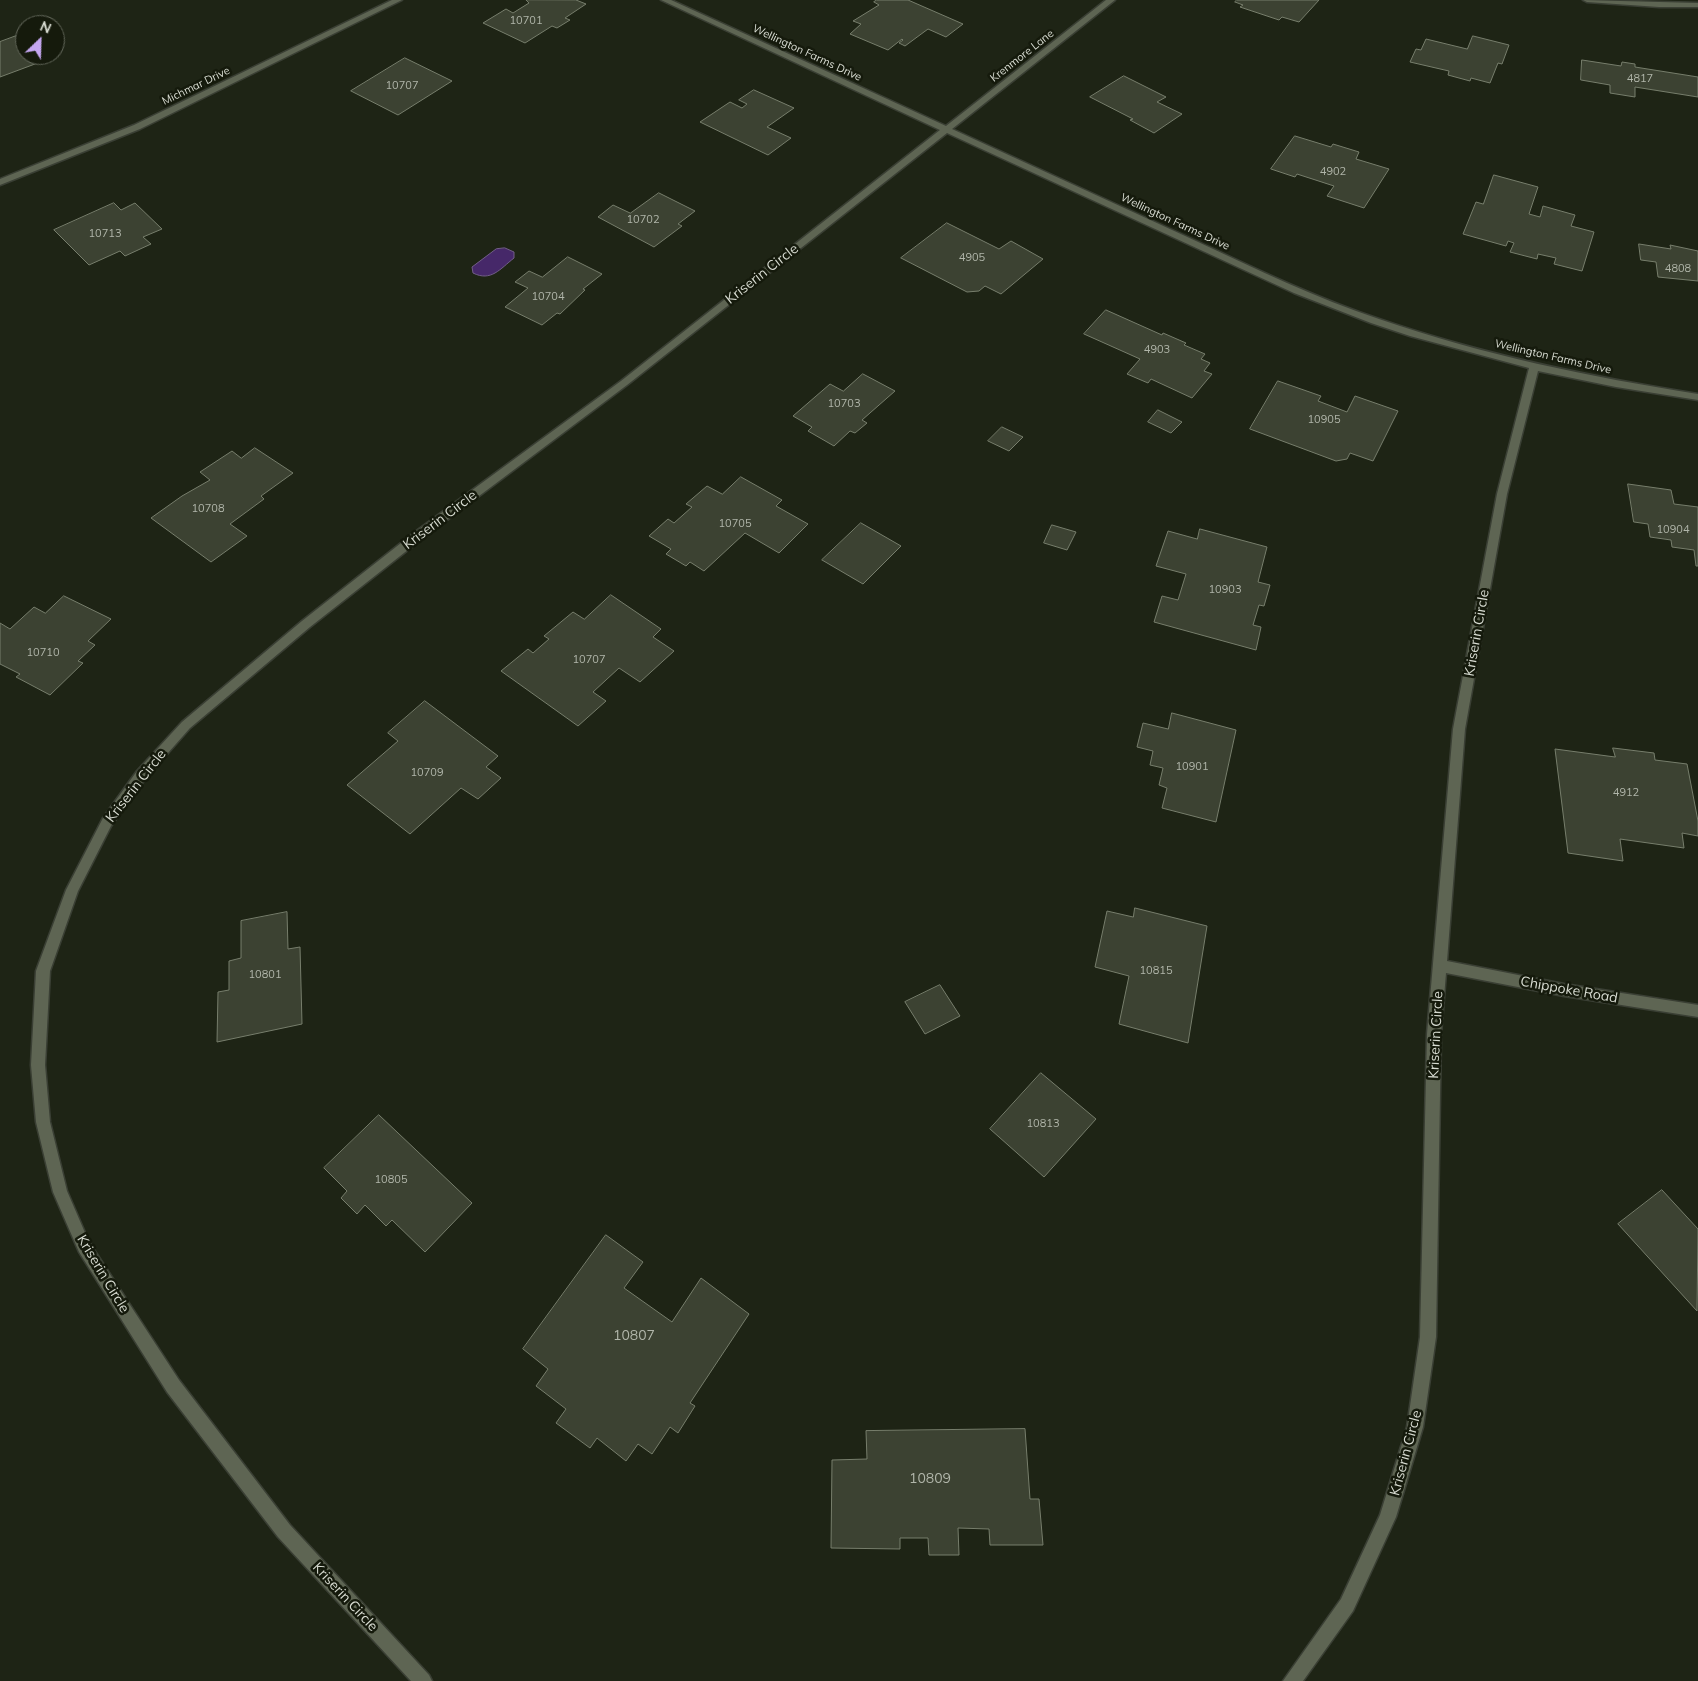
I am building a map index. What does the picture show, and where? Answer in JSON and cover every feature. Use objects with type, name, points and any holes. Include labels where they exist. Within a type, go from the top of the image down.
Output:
[{"type":"street","name":"Michmar Drive","points":[[0,182],[137,127],[398,0]]},
{"type":"street","name":"Wellington Farms Drive","points":[[665,0],[1297,291],[1374,321],[1458,347],[1534,366],[1655,391],[1698,397]]},
{"type":"street","name":"Krenmore Lane","points":[[946,129],[1111,0]]},
{"type":"street","points":[[1587,0],[1659,5],[1698,5]]},
{"type":"street","name":"Kriserin Circle","points":[[423,1681],[278,1523],[173,1386],[84,1246],[60,1192],[43,1122],[38,1065],[43,971],[72,890],[107,822],[141,775],[186,725],[306,624],[419,534],[624,383],[946,129]]},
{"type":"street","name":"Kriserin Circle","points":[[1292,1681],[1347,1605],[1388,1517],[1415,1427],[1428,1337],[1434,1034],[1459,729],[1502,494],[1534,366]]},
{"type":"street","name":"Chippoke Road","points":[[1440,966],[1564,990],[1698,1010]]},
{"type":"shaded area","points":[[505,248],[514,252],[514,258],[500,270],[485,276],[473,273],[472,267],[496,249]]},
{"type":"building","points":[[526,0],[576,0],[586,4],[565,18],[570,20],[557,28],[552,26],[525,43],[483,23],[506,9],[513,13],[529,3]]},
{"type":"building","points":[[877,0],[908,0],[963,24],[946,37],[928,29],[905,46],[899,43],[902,39],[888,50],[850,34],[861,24],[853,21],[879,5],[874,2]]},
{"type":"building","points":[[1237,0],[1319,0],[1299,22],[1282,17],[1279,20],[1240,7],[1243,5],[1235,2]]},
{"type":"building","points":[[15,36],[15,65],[32,65],[0,77],[0,42]]},
{"type":"building","points":[[1473,36],[1509,45],[1502,64],[1498,63],[1490,83],[1471,78],[1470,81],[1448,75],[1449,71],[1410,62],[1416,49],[1421,50],[1426,39],[1467,49]]},
{"type":"building","points":[[405,58],[452,81],[398,115],[351,91]]},
{"type":"building","points":[[1582,60],[1621,66],[1622,62],[1635,64],[1635,67],[1698,77],[1698,97],[1635,87],[1635,97],[1610,93],[1610,85],[1581,80]]},
{"type":"building","points":[[1124,76],[1166,97],[1157,102],[1182,114],[1154,133],[1130,120],[1133,119],[1090,97]]},
{"type":"building","points":[[754,90],[794,108],[767,127],[791,138],[768,155],[700,122],[730,102],[742,108],[747,104],[739,100]]},
{"type":"building","points":[[1295,136],[1331,147],[1333,144],[1359,152],[1356,159],[1389,169],[1364,208],[1327,196],[1334,186],[1297,174],[1295,177],[1271,169]]},
{"type":"building","points":[[1494,175],[1538,187],[1529,214],[1540,217],[1543,206],[1575,215],[1571,226],[1594,232],[1582,271],[1554,264],[1556,258],[1538,254],[1537,259],[1510,252],[1514,243],[1508,241],[1506,246],[1463,234],[1476,202],[1483,204]]},
{"type":"building","points":[[659,193],[695,211],[678,224],[682,226],[654,247],[598,217],[613,205],[630,213]]},
{"type":"building","points":[[114,203],[121,210],[135,203],[162,229],[143,237],[151,244],[125,256],[120,251],[89,265],[54,230]]},
{"type":"building","points":[[947,223],[999,249],[1011,241],[1043,259],[1001,294],[985,286],[979,291],[967,292],[901,258]]},
{"type":"building","points":[[1639,244],[1671,249],[1670,245],[1698,251],[1698,281],[1658,277],[1656,262],[1641,260]]},
{"type":"building","points":[[568,257],[602,274],[583,289],[585,290],[560,314],[557,313],[542,325],[505,307],[528,288],[515,282],[529,271],[542,277]]},
{"type":"building","points":[[1106,310],[1162,335],[1163,333],[1186,343],[1184,345],[1205,354],[1201,359],[1210,363],[1204,371],[1212,374],[1192,398],[1151,379],[1148,383],[1127,374],[1140,359],[1084,334]]},
{"type":"building","points":[[863,374],[895,391],[862,420],[867,423],[855,433],[850,431],[834,446],[808,431],[812,427],[793,416],[830,384],[843,391]]},
{"type":"building","points":[[1278,381],[1321,396],[1318,401],[1347,412],[1355,396],[1398,411],[1373,461],[1350,453],[1347,459],[1336,461],[1250,429]]},
{"type":"building","points":[[1158,410],[1182,422],[1171,433],[1148,422]]},
{"type":"building","points":[[1002,427],[1023,437],[1009,451],[988,441]]},
{"type":"building","points":[[255,448],[293,473],[261,496],[264,499],[230,524],[247,536],[211,562],[151,518],[182,496],[210,480],[200,472],[232,451],[241,458]]},
{"type":"building","points":[[741,477],[782,500],[776,506],[808,524],[779,553],[745,533],[704,571],[690,562],[686,566],[666,554],[671,549],[649,536],[668,519],[674,523],[692,507],[686,504],[707,486],[722,494]]},
{"type":"building","points":[[1628,484],[1671,490],[1674,504],[1698,507],[1698,566],[1696,566],[1694,550],[1672,547],[1671,540],[1650,537],[1648,524],[1634,522]]},
{"type":"building","points":[[861,523],[901,546],[863,584],[822,560]]},
{"type":"building","points":[[1052,525],[1076,532],[1067,550],[1044,543]]},
{"type":"building","points":[[1200,529],[1267,547],[1258,582],[1270,585],[1264,606],[1259,605],[1253,625],[1261,627],[1256,650],[1154,622],[1162,596],[1178,600],[1186,574],[1156,566],[1168,531],[1197,539]]},
{"type":"building","points":[[611,595],[661,629],[653,637],[674,651],[640,682],[619,668],[593,692],[606,701],[578,726],[501,671],[528,649],[533,653],[549,639],[544,636],[573,612],[584,619]]},
{"type":"building","points":[[64,596],[111,619],[88,641],[95,645],[78,661],[83,663],[50,695],[16,677],[20,674],[0,664],[0,623],[10,629],[34,607],[45,613]]},
{"type":"building","points":[[425,701],[498,756],[486,767],[501,778],[478,799],[461,788],[410,834],[347,785],[398,741],[388,733]]},
{"type":"building","points":[[1172,713],[1236,730],[1216,822],[1162,808],[1167,788],[1159,785],[1163,768],[1150,765],[1153,751],[1137,747],[1143,723],[1168,729]]},
{"type":"building","points":[[1613,748],[1654,753],[1655,760],[1687,764],[1698,821],[1698,836],[1682,833],[1684,848],[1620,839],[1623,861],[1568,853],[1555,749],[1615,757]]},
{"type":"building","points":[[1135,908],[1207,926],[1188,1043],[1119,1024],[1129,976],[1095,967],[1107,911],[1133,917]]},
{"type":"building","points":[[287,912],[288,949],[300,947],[302,1024],[217,1042],[218,992],[229,990],[229,961],[241,958],[241,921]]},
{"type":"building","points":[[940,985],[960,1016],[925,1034],[905,1002]]},
{"type":"building","points":[[1041,1073],[1096,1119],[1044,1177],[990,1129]]},
{"type":"building","points":[[379,1115],[472,1203],[425,1252],[392,1220],[386,1226],[365,1205],[357,1214],[341,1198],[347,1191],[324,1168]]},
{"type":"building","points":[[1662,1190],[1698,1229],[1697,1311],[1618,1224]]},
{"type":"building","points":[[606,1235],[643,1262],[624,1288],[672,1322],[701,1278],[749,1314],[690,1403],[695,1406],[678,1433],[670,1427],[652,1454],[638,1444],[626,1461],[597,1438],[590,1448],[556,1423],[566,1409],[536,1386],[548,1369],[523,1349]]},
{"type":"building","points":[[1025,1429],[1030,1499],[1039,1499],[1043,1545],[990,1545],[989,1529],[958,1528],[959,1555],[929,1555],[928,1538],[900,1538],[900,1549],[831,1548],[832,1460],[867,1459],[866,1431]]}]
